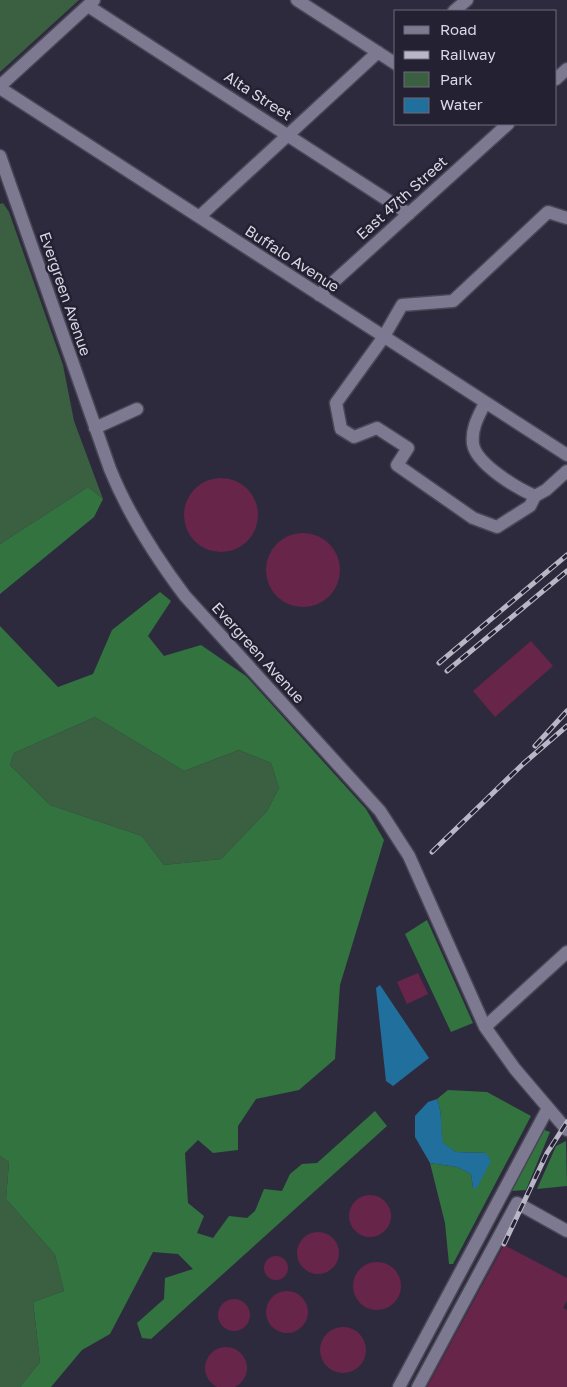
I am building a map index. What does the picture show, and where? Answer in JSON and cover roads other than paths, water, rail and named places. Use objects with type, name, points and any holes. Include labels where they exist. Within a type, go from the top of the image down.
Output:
[{"type":"street","points":[[297,0],[394,63]]},
{"type":"street","points":[[455,10],[467,0]]},
{"type":"street","points":[[0,87],[91,3]]},
{"type":"street","name":"Alta Street","points":[[91,3],[409,214]]},
{"type":"street","points":[[199,217],[378,52]]},
{"type":"street","points":[[557,78],[567,69]]},
{"type":"street","name":"Buffalo Avenue","points":[[0,87],[485,404],[567,455]]},
{"type":"street","name":"East 47th Street","points":[[319,295],[409,214],[499,126]]},
{"type":"street","name":"Evergreen Avenue","points":[[0,156],[5,186],[120,496],[160,563],[185,596],[380,811],[397,836],[416,871],[485,1028],[514,1069],[567,1130]]},
{"type":"street","points":[[567,218],[548,212],[453,301],[402,306],[384,338],[336,403],[341,429],[354,438],[377,428],[396,439],[408,448],[397,465],[473,518],[497,527],[530,506],[535,496],[546,490],[567,471]]},
{"type":"street","points":[[485,404],[474,426],[473,446],[486,465],[523,491],[535,496]]},
{"type":"street","points":[[95,428],[137,409]]},
{"type":"street","points":[[485,1028],[567,952]]},
{"type":"street","points":[[399,1387],[548,1108]]},
{"type":"street","points":[[418,1387],[517,1203],[567,1231]]},
{"type":"water","points":[[380,985],[429,1058],[393,1086],[386,1081],[376,988]]},
{"type":"water","points":[[437,1099],[443,1143],[456,1152],[486,1153],[491,1161],[476,1189],[473,1188],[471,1174],[457,1167],[430,1163],[415,1137],[415,1116],[428,1102]]},
{"type":"railway","points":[[439,663],[567,555]]},
{"type":"railway","points":[[447,671],[567,571]]},
{"type":"railway","points":[[535,746],[567,711]]},
{"type":"railway","points":[[432,852],[523,764],[567,726]]},
{"type":"railway","points":[[504,1244],[547,1153],[567,1122]]}]
